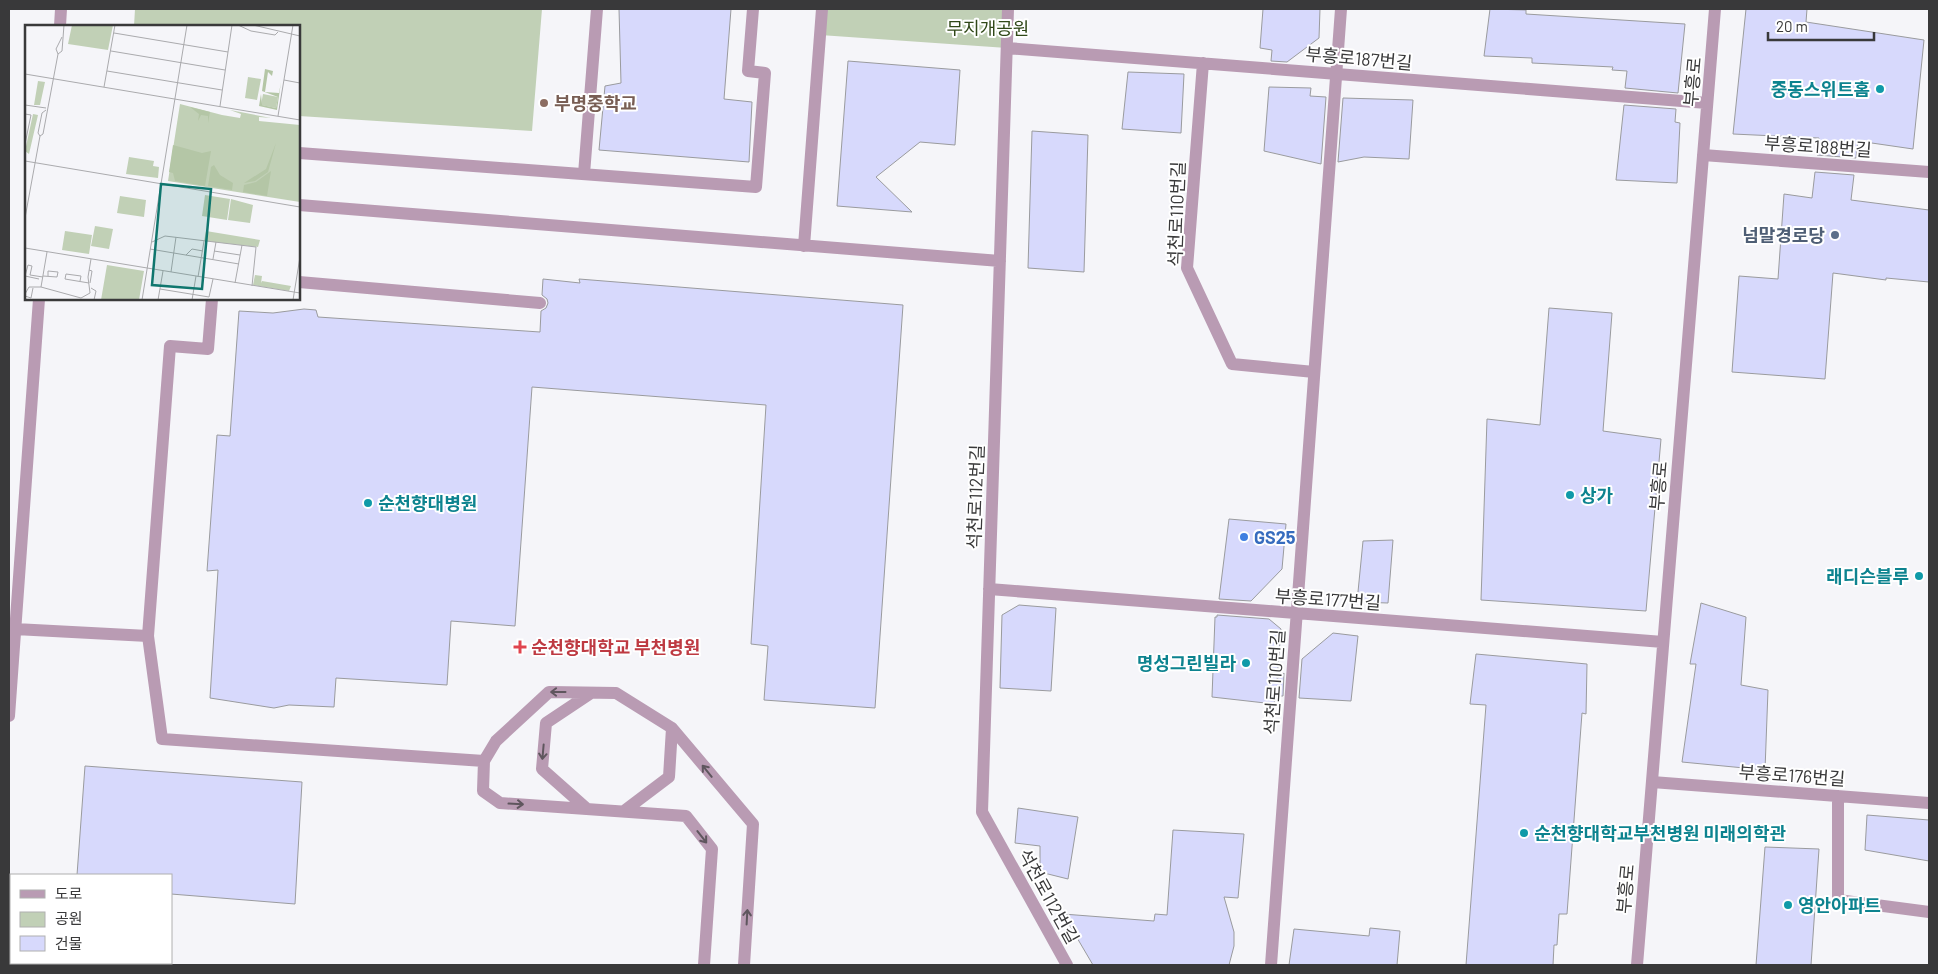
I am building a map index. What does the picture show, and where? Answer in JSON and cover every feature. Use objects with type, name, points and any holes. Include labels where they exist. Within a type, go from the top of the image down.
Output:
[{"type":"street","points":[[60,25],[61,9]]},
{"type":"street","points":[[584,174],[597,9]]},
{"type":"street","points":[[300,153],[756,187],[765,73],[748,72],[753,9]]},
{"type":"street","points":[[804,246],[822,9]]},
{"type":"street","name":"석천로112번길","points":[[1008,9],[982,812],[1067,965]]},
{"type":"street","name":"석천로110번길","points":[[1271,965],[1341,9]]},
{"type":"street","name":"부흥로","points":[[1637,965],[1715,9]]},
{"type":"street","name":"부흥로187번길","points":[[1007,48],[1707,103]]},
{"type":"street","name":"석천로110번길","points":[[1203,63],[1187,268],[1232,364],[1314,372]]},
{"type":"street","name":"부흥로188번길","points":[[1703,155],[1929,172]]},
{"type":"street","points":[[300,205],[1000,261]]},
{"type":"street","points":[[300,282],[540,303]]},
{"type":"street","points":[[9,716],[39,300]]},
{"type":"street","points":[[212,300],[208,349],[170,346],[148,636],[162,738],[484,761]]},
{"type":"street","name":"부흥로177번길","points":[[989,589],[1663,642]]},
{"type":"street","points":[[15,629],[148,636]]},
{"type":"street","points":[[704,965],[712,849],[686,816],[500,803],[483,791],[484,761],[496,741],[549,692],[616,693],[672,728],[753,824],[744,965]]},
{"type":"street","points":[[586,808],[542,769],[546,723],[591,692]]},
{"type":"street","points":[[624,811],[669,777],[672,728]]},
{"type":"street","name":"부흥로176번길","points":[[1652,782],[1929,803]]},
{"type":"street","points":[[1838,796],[1838,900],[1929,912]]},
{"type":"green space","points":[[135,9],[542,9],[532,131],[300,116],[300,25],[134,25]]},
{"type":"green space","name":"무지개공원","points":[[822,9],[1008,9],[1007,48],[820,35]]},
{"type":"building","name":"부명중학교","points":[[619,9],[731,9],[724,99],[752,102],[749,162],[599,150],[605,86],[621,83]]},
{"type":"building","points":[[1263,9],[1320,9],[1319,38],[1287,62],[1271,61],[1272,50],[1260,48]]},
{"type":"building","points":[[1490,9],[1526,10],[1526,14],[1685,24],[1678,93],[1625,88],[1627,71],[1612,70],[1613,67],[1532,63],[1532,58],[1484,56]]},
{"type":"building","points":[[1746,9],[1807,9],[1806,22],[1924,40],[1913,149],[1858,141],[1856,158],[1817,155],[1819,138],[1733,134]]},
{"type":"building","points":[[848,61],[960,70],[955,145],[920,142],[876,177],[912,212],[837,206]]},
{"type":"building","points":[[1128,72],[1184,74],[1181,133],[1122,129]]},
{"type":"building","points":[[1269,87],[1311,88],[1310,96],[1326,97],[1321,164],[1264,151]]},
{"type":"building","points":[[1343,98],[1413,100],[1409,159],[1364,157],[1338,162]]},
{"type":"building","points":[[1624,105],[1676,109],[1675,122],[1680,123],[1677,183],[1616,180]]},
{"type":"building","points":[[1032,131],[1088,135],[1084,272],[1028,268]]},
{"type":"building","points":[[1815,172],[1854,175],[1851,200],[1929,210],[1929,282],[1886,278],[1886,280],[1833,273],[1825,379],[1732,372],[1739,276],[1778,279],[1784,194],[1812,198]]},
{"type":"building","points":[[543,279],[580,283],[579,279],[903,305],[875,708],[764,700],[768,646],[751,644],[766,405],[532,387],[515,626],[451,621],[447,685],[336,678],[334,707],[289,705],[274,708],[210,698],[218,570],[207,571],[217,435],[230,436],[239,311],[273,313],[304,309],[316,310],[318,317],[540,332],[541,311],[546,308],[548,303],[547,299],[542,295]]},
{"type":"building","name":"상가","points":[[1549,308],[1612,313],[1603,431],[1661,439],[1646,611],[1481,600],[1487,419],[1540,425]]},
{"type":"building","points":[[1229,519],[1286,524],[1282,569],[1251,601],[1219,599]]},
{"type":"building","points":[[1393,540],[1388,603],[1357,602],[1363,541]]},
{"type":"building","points":[[1701,603],[1746,617],[1741,685],[1768,690],[1765,770],[1682,762],[1696,664],[1690,664]]},
{"type":"building","points":[[1019,605],[1056,608],[1051,691],[1000,688],[1002,615]]},
{"type":"building","name":"명성그린빌라","points":[[1217,615],[1269,619],[1281,629],[1277,679],[1284,673],[1283,696],[1275,696],[1274,704],[1212,697],[1215,617]]},
{"type":"building","points":[[1333,633],[1358,636],[1351,701],[1299,698],[1302,659]]},
{"type":"building","name":"순천향대학교부천병원 미래의학관","points":[[1476,654],[1587,664],[1586,714],[1582,713],[1567,914],[1559,914],[1557,945],[1554,945],[1553,965],[1466,965],[1486,705],[1470,704]]},
{"type":"building","points":[[85,766],[302,782],[295,904],[172,894],[172,874],[77,874]]},
{"type":"building","points":[[1018,808],[1078,817],[1068,879],[1040,872],[1040,846],[1015,843]]},
{"type":"building","points":[[1867,815],[1929,820],[1929,861],[1865,850]]},
{"type":"building","points":[[1173,830],[1244,834],[1238,898],[1224,897],[1234,932],[1234,946],[1229,965],[1093,965],[1063,914],[1154,921],[1155,914],[1167,915]]},
{"type":"building","name":"영안아파트","points":[[1765,847],[1819,849],[1811,965],[1756,965]]},
{"type":"building","points":[[1370,928],[1400,931],[1397,965],[1289,965],[1294,929],[1369,936]]},
{"type":"place","name":"중동스위트홈","points":[[1880,89]]},
{"type":"place","name":"부명중학교","points":[[544,103]]},
{"type":"place","name":"넘말경로당","points":[[1835,235]]},
{"type":"place","name":"상가","points":[[1570,495]]},
{"type":"place","name":"순천향대병원","points":[[368,503]]},
{"type":"place","name":"GS25","points":[[1244,537]]},
{"type":"place","name":"래디슨블루","points":[[1919,576]]},
{"type":"place","name":"순천향대학교 부천병원","points":[[520,647]]},
{"type":"place","name":"명성그린빌라","points":[[1246,663]]},
{"type":"place","name":"순천향대학교부천병원 미래의학관","points":[[1524,833]]},
{"type":"place","name":"영안아파트","points":[[1788,905]]}]
